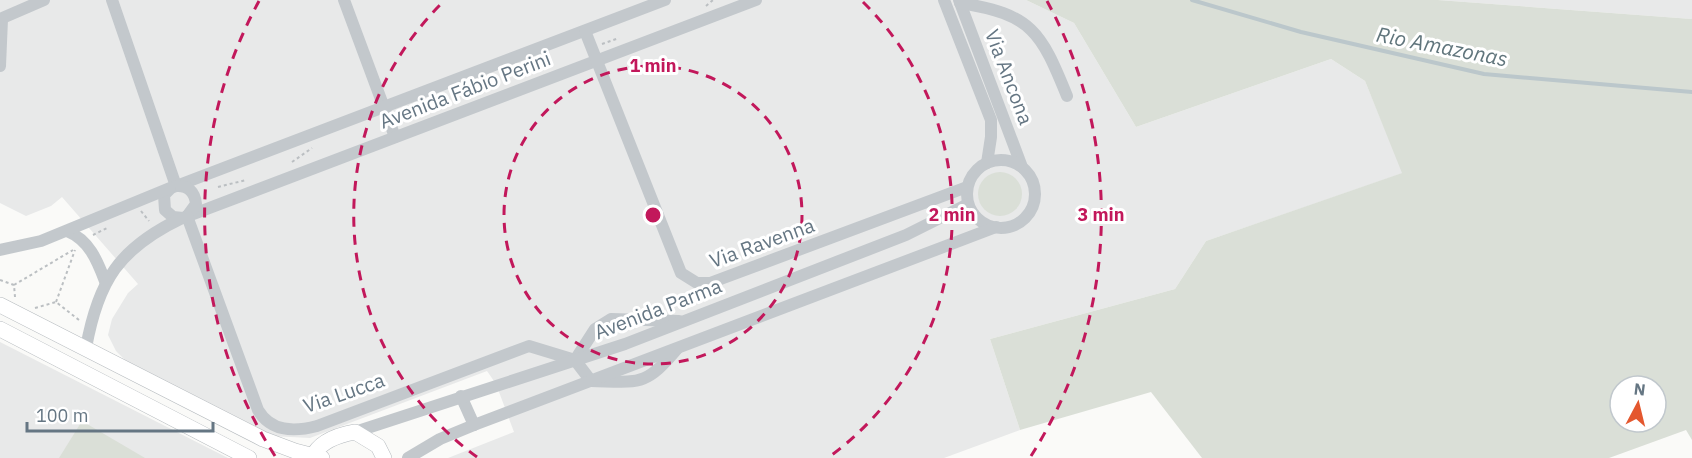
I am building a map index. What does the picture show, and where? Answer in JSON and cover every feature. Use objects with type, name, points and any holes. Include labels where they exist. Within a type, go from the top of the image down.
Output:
[{"type":"main road","points":[[0,306],[263,439],[315,457],[321,445],[333,438],[355,432],[378,446],[384,458]]},
{"type":"main road","points":[[0,329],[249,458]]},
{"type":"street","points":[[0,66],[1,19],[44,0]]},
{"type":"street","points":[[112,0],[174,187]]},
{"type":"street","points":[[344,0],[395,137]]},
{"type":"street","name":"Avenida Fábio Perini","points":[[0,250],[32,244],[67,231],[138,200],[666,0]]},
{"type":"street","name":"Avenida Fábio Perini","points":[[86,348],[90,325],[105,280],[130,252],[156,230],[224,202],[756,0]]},
{"type":"street","name":"Via Ancona","points":[[944,0],[991,120],[992,137],[987,163]]},
{"type":"street","points":[[960,1],[994,8],[1030,26],[1054,63],[1067,96]]},
{"type":"street","name":"Via Ancona","points":[[960,1],[1022,167]]},
{"type":"street","name":"Via Ravenna","points":[[585,31],[681,273],[690,281],[710,283],[967,188]]},
{"type":"street","points":[[408,458],[440,439],[474,425],[996,227],[1015,224],[1030,212],[1035,193],[1033,183],[1022,167],[1005,160],[987,163],[971,177],[967,188],[968,204],[979,220],[996,227]]},
{"type":"street","points":[[174,187],[190,190],[196,199],[194,209],[185,217],[173,217],[165,210],[164,195],[174,187]]},
{"type":"street","name":"Avenida Parma","points":[[355,432],[575,360],[683,321],[906,235],[968,204]]},
{"type":"street","name":"Via Lucca","points":[[185,217],[258,410],[272,425],[294,430],[316,426],[529,346],[575,360]]},
{"type":"street","points":[[67,231],[83,240],[99,263],[105,280]]},
{"type":"street","points":[[591,381],[575,360],[595,330],[611,318],[683,321]]},
{"type":"street","points":[[591,381],[627,382],[649,378],[677,348]]},
{"type":"street","points":[[461,396],[474,425]]},
{"type":"path","points":[[704,7],[713,0]]},
{"type":"path","points":[[592,48],[626,35]]},
{"type":"path","points":[[511,70],[537,71]]},
{"type":"path","points":[[288,165],[315,146]]},
{"type":"path","points":[[212,172],[224,202]]},
{"type":"path","points":[[218,187],[249,179]]},
{"type":"path","points":[[138,200],[141,211],[156,230]]},
{"type":"path","points":[[83,240],[106,229]]},
{"type":"path","points":[[14,285],[76,248],[56,302]]},
{"type":"path","points":[[0,280],[14,285]]},
{"type":"path","points":[[14,285],[14,297],[24,303]]},
{"type":"path","points":[[56,302],[73,317],[90,325]]},
{"type":"path","points":[[33,308],[56,302]]},
{"type":"shaded area","points":[[0,0],[1026,0],[1074,23],[1136,127],[1331,59],[1365,81],[1403,173],[1206,241],[1175,289],[990,339],[1020,430],[944,458],[448,458],[514,432],[496,384],[487,371],[310,438],[271,436],[127,362],[116,351],[108,335],[112,319],[128,293],[138,284],[62,197],[51,206],[26,216],[0,203]]},
{"type":"shaded area","points":[[1026,0],[1438,0],[1692,19],[1692,440],[1686,430],[1609,458],[1202,458],[1151,392],[1020,430],[990,339],[1175,289],[1206,241],[1402,173],[1365,81],[1331,59],[1136,127],[1074,23]]},
{"type":"shaded area","points":[[1438,0],[1692,0],[1692,19]]},
{"type":"shaded area","points":[[1000,172],[1015,179],[1022,194],[1015,209],[1000,216],[985,209],[978,194],[985,179]]},
{"type":"shaded area","points":[[0,342],[228,458],[0,458]]},
{"type":"shaded area","points":[[82,421],[145,458],[59,458]]},
{"type":"waterway","name":"Rio Amazonas","points":[[1192,0],[1301,32],[1484,74],[1692,92]]}]
